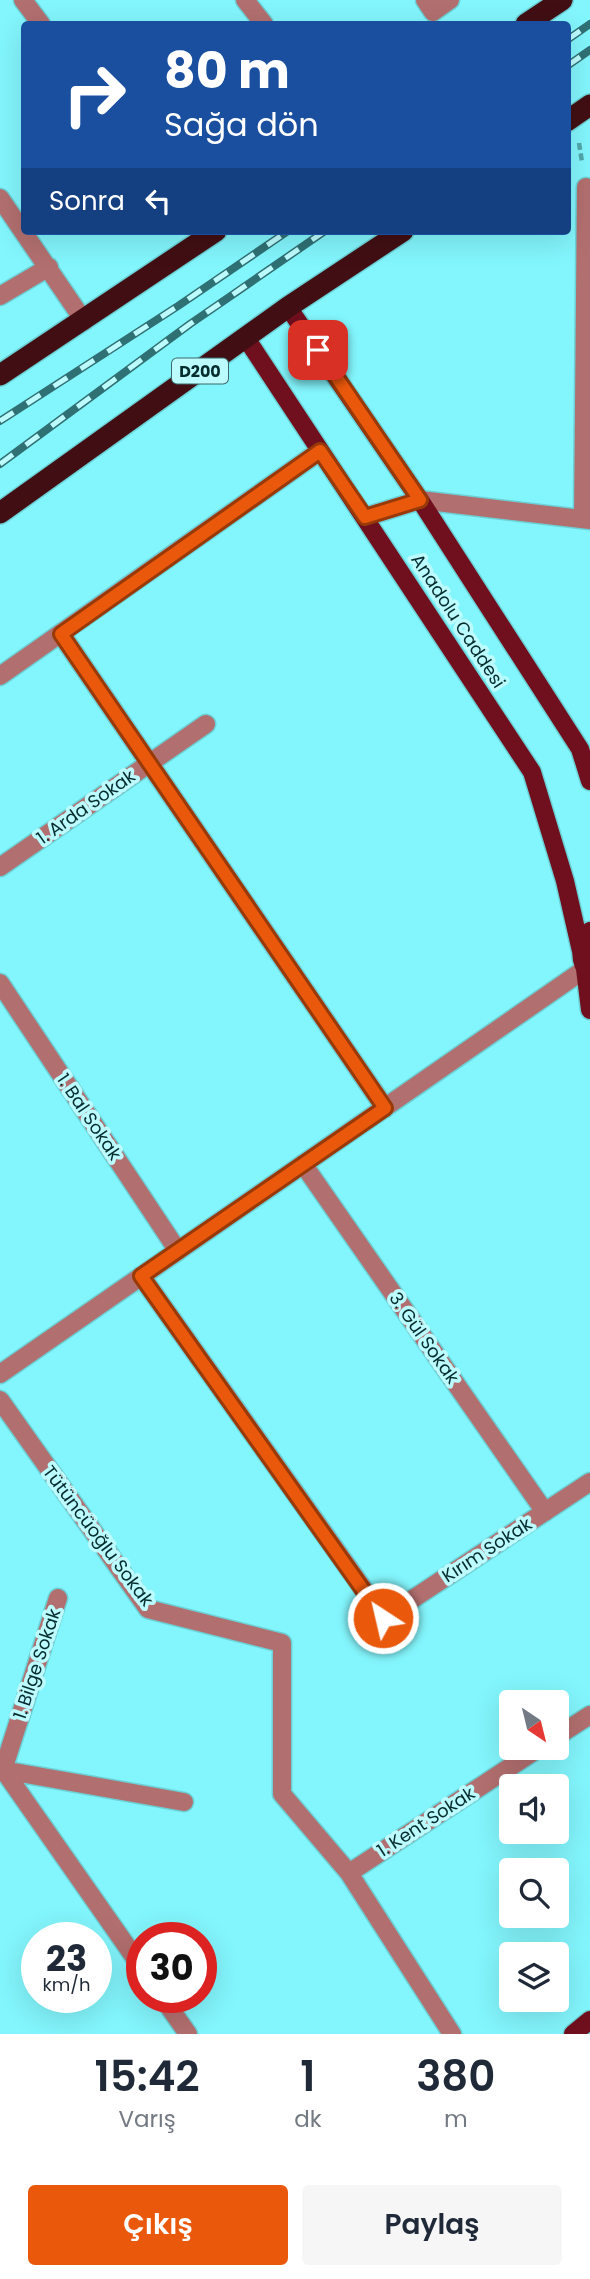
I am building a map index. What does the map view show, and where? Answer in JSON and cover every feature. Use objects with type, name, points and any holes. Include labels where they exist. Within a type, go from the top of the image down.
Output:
[{"type":"highway","points":[[530,21],[562,0]]},
{"type":"highway","points":[[0,376],[84,321],[205,235]]},
{"type":"highway","name":"D200","points":[[0,513],[288,307],[396,235]]},
{"type":"main road","name":"Anadolu Caddesi","points":[[288,307],[420,500],[580,750],[590,781]]},
{"type":"main road","name":"Anadolu Caddesi","points":[[246,338],[532,772],[565,881],[585,965],[590,1010]]},
{"type":"main road","points":[[585,965],[584,939],[590,931]]},
{"type":"main road","points":[[575,2033],[590,2020]]},
{"type":"street","points":[[23,0],[39,21]]},
{"type":"street","points":[[245,0],[262,21]]},
{"type":"street","points":[[429,6],[450,0]]},
{"type":"street","points":[[365,517],[420,500],[587,519],[586,187]]},
{"type":"street","points":[[0,198],[21,228]]},
{"type":"street","points":[[26,235],[84,321]]},
{"type":"street","points":[[0,296],[49,267]]},
{"type":"street","points":[[0,676],[320,451]]},
{"type":"street","points":[[61,634],[385,1108]]},
{"type":"street","name":"1. Arda Sokak","points":[[0,867],[206,724]]},
{"type":"street","points":[[0,1374],[385,1108],[585,965]]},
{"type":"street","name":"1. Bal Sokak","points":[[0,983],[178,1251]]},
{"type":"street","name":"3. Gül Sokak","points":[[303,1164],[545,1512]]},
{"type":"street","name":"Kırım Sokak","points":[[141,1276],[383,1618],[590,1482]]},
{"type":"street","name":"Tütüncüoğlu Sokak","points":[[0,1400],[148,1609],[282,1643],[282,1794],[349,1873],[452,2034]]},
{"type":"street","name":"1. Bilge Sokak","points":[[1,1769],[58,1598]]},
{"type":"street","points":[[569,1729],[590,1715]]},
{"type":"street","name":"1. Kent Sokak","points":[[349,1873],[521,1760]]},
{"type":"street","points":[[1,1769],[184,1802]]},
{"type":"street","points":[[1,1769],[126,1945]]},
{"type":"street","points":[[173,2013],[188,2034]]},
{"type":"path","points":[[577,114],[586,187]]},
{"type":"railway","points":[[571,37],[590,24]]},
{"type":"railway","points":[[571,63],[590,50]]},
{"type":"railway","points":[[0,421],[282,235]]},
{"type":"railway","points":[[0,464],[190,324],[319,235]]},
{"type":"route","points":[[318,350],[420,500],[365,517],[320,451],[61,634],[385,1108],[141,1276],[383,1618]]}]
